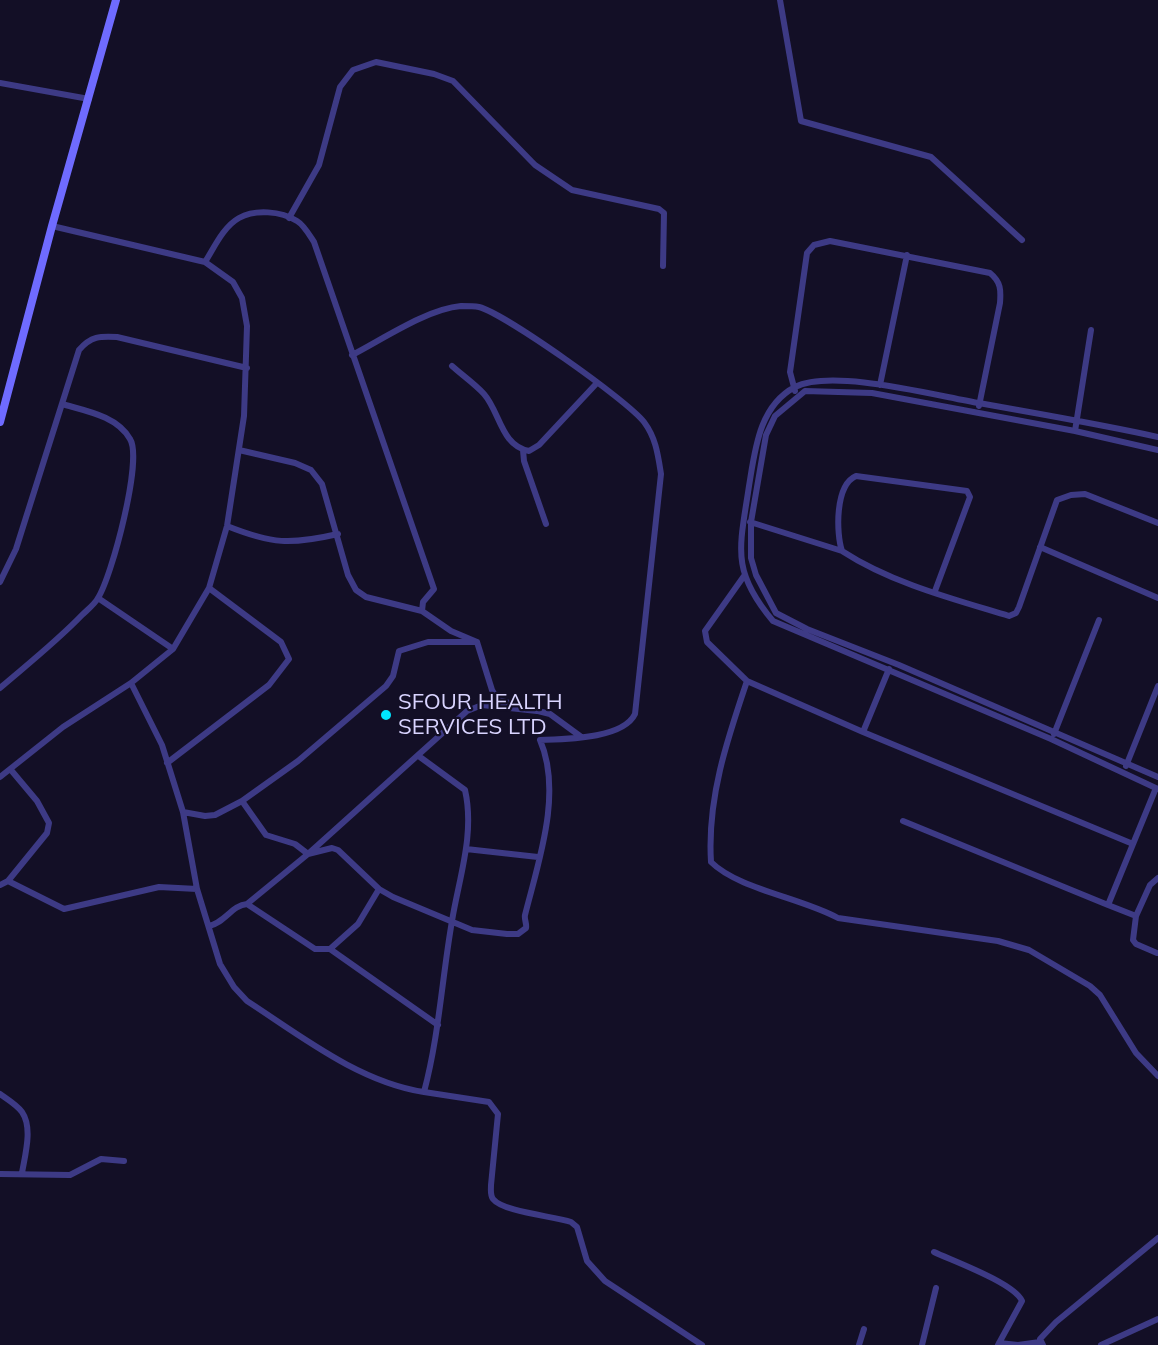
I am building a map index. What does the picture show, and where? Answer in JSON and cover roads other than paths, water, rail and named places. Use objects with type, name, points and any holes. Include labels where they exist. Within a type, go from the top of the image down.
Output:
[{"type":"main road","points":[[0,422],[52,226],[116,0]]},
{"type":"street","points":[[780,0],[801,121],[931,157],[1022,240]]},
{"type":"street","points":[[289,218],[319,165],[340,87],[354,70],[376,62],[434,74],[453,81],[535,165],[573,190],[659,209],[664,213],[663,266]]},
{"type":"street","points":[[0,83],[89,99]]},
{"type":"street","points":[[205,262],[224,232],[238,219],[256,212],[299,221],[314,242],[434,589],[423,603],[422,611]]},
{"type":"street","points":[[0,777],[63,728],[131,683],[173,649],[209,588],[227,526],[239,450],[247,368],[248,326],[242,298],[233,282],[205,262],[52,226]]},
{"type":"street","points":[[796,396],[790,372],[807,253],[813,245],[830,241],[990,273],[999,284],[997,322],[978,413]]},
{"type":"street","points":[[880,385],[907,255]]},
{"type":"street","points":[[352,355],[440,310],[461,306],[478,307],[541,344],[631,409],[644,423],[657,446],[660,474],[636,714],[630,720],[603,735],[540,740]]},
{"type":"street","points":[[1075,431],[1091,330]]},
{"type":"street","points":[[0,582],[16,549],[80,350],[88,339],[101,336],[117,337],[247,368]]},
{"type":"street","points":[[452,366],[486,396],[507,437],[523,450],[529,451],[539,445],[596,384]]},
{"type":"street","points":[[1158,437],[1077,420],[880,385],[824,381],[794,388],[769,409],[760,431],[741,550],[744,576],[753,598],[773,621],[1158,777]]},
{"type":"street","points":[[1108,905],[1157,788],[1053,736],[899,665],[807,629],[777,613],[756,575],[751,558],[751,522],[766,435],[774,416],[805,391],[872,393],[1075,431],[1158,450]]},
{"type":"street","points":[[0,688],[70,627],[98,598],[120,532],[135,453],[130,439],[110,420],[62,404]]},
{"type":"street","points":[[239,450],[295,463],[310,470],[322,484],[348,574],[356,590],[366,597],[422,611],[451,630],[477,642],[492,690],[498,700],[550,714],[580,736],[540,740]]},
{"type":"street","points":[[523,450],[524,461],[546,524]]},
{"type":"street","points":[[842,551],[837,533],[842,492],[851,478],[856,476],[967,491],[970,497],[935,591]]},
{"type":"street","points":[[744,520],[842,551],[873,570],[1010,616],[1019,607],[1057,500],[1071,495],[1085,494],[1158,523]]},
{"type":"street","points":[[227,526],[256,538],[289,543],[338,534]]},
{"type":"street","points":[[1040,547],[1158,598]]},
{"type":"street","points":[[744,576],[705,631],[706,642],[747,681],[1132,844]]},
{"type":"street","points":[[167,763],[269,685],[288,665],[289,660],[281,642],[209,588]]},
{"type":"street","points":[[98,598],[173,649]]},
{"type":"street","points":[[1053,736],[1099,620]]},
{"type":"street","points":[[183,812],[206,816],[215,815],[242,801],[298,761],[386,686],[393,676],[399,651],[428,642],[477,642]]},
{"type":"street","points":[[863,732],[889,669]]},
{"type":"street","points":[[747,681],[720,764],[710,836],[711,862],[723,874],[815,905],[838,918],[998,941],[1029,950],[1100,994],[1136,1053],[1158,1076]]},
{"type":"street","points":[[131,683],[162,745],[183,812],[197,889],[220,964],[234,987],[247,1001],[343,1062],[395,1086],[489,1102],[498,1114],[490,1185],[491,1196],[495,1202],[512,1209],[571,1222],[577,1227],[587,1261],[605,1281],[702,1345]]},
{"type":"street","points":[[1123,771],[1158,686]]},
{"type":"street","points":[[247,904],[308,855],[420,757],[467,711],[482,705],[537,711]]},
{"type":"street","points":[[308,855],[332,848],[338,850],[379,889],[472,930],[507,934],[524,932],[538,856],[546,833],[549,768],[540,740]]},
{"type":"street","points":[[420,757],[465,790],[468,805],[466,849],[452,921],[433,1058],[424,1092]]},
{"type":"street","points":[[0,885],[8,881],[47,833],[49,823],[38,801],[11,770]]},
{"type":"street","points":[[242,801],[266,835],[295,844],[308,855]]},
{"type":"street","points":[[903,821],[1136,916]]},
{"type":"street","points":[[466,849],[538,856]]},
{"type":"street","points":[[1157,953],[1136,944],[1133,940],[1136,916],[1150,885],[1158,878]]},
{"type":"street","points":[[8,881],[64,909],[159,887],[197,889]]},
{"type":"street","points":[[330,950],[357,924],[379,889]]},
{"type":"street","points":[[209,926],[219,923],[241,904],[247,904],[315,949],[330,950],[438,1025]]},
{"type":"street","points":[[0,1094],[22,1112],[27,1141],[22,1173]]},
{"type":"street","points":[[0,1174],[70,1175],[101,1159],[124,1161]]},
{"type":"street","points":[[934,1252],[997,1281],[1020,1296],[1022,1301],[998,1344],[1041,1344],[1056,1322],[1158,1238]]},
{"type":"street","points":[[922,1345],[936,1288]]},
{"type":"street","points":[[1101,1345],[1158,1319]]},
{"type":"street","points":[[859,1345],[864,1329]]},
{"type":"place","name":"SFOUR HEALTH SERVICES LTD","points":[[386,715]]}]
